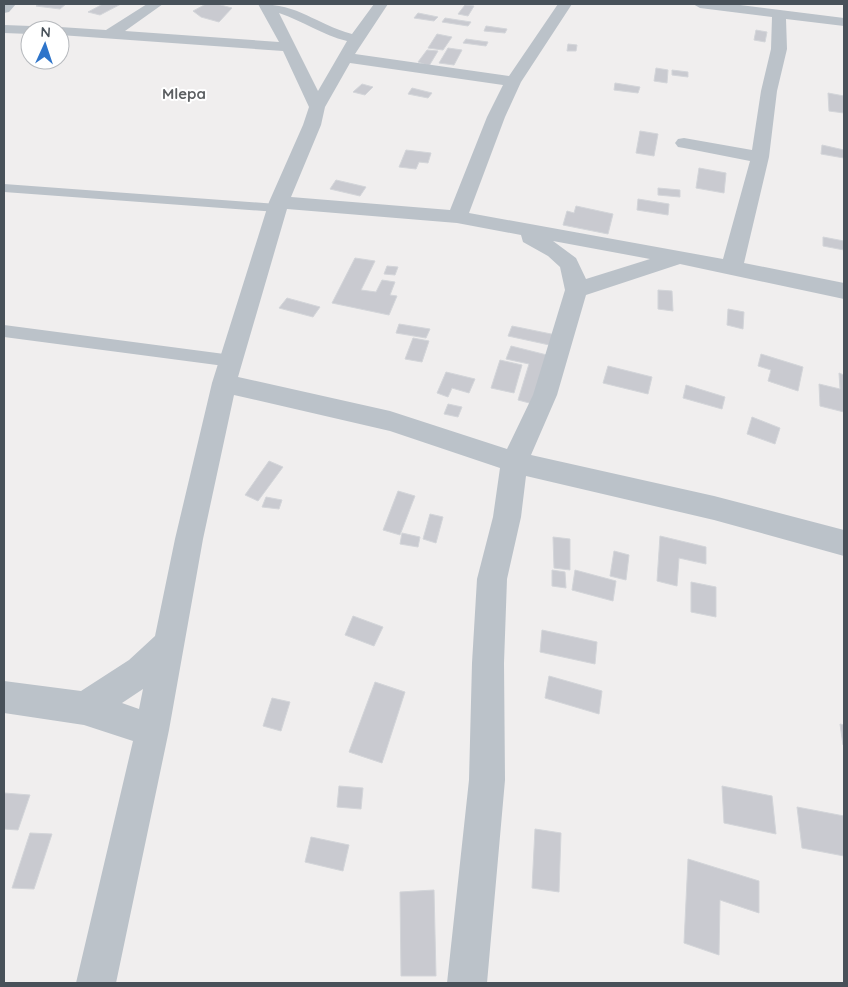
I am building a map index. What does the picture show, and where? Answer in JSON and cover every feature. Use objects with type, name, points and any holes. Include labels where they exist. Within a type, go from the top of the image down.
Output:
[{"type":"street","points":[[4,9],[9,4]]},
{"type":"street","points":[[110,34],[156,4]]},
{"type":"street","points":[[266,4],[296,14],[332,33],[356,39]]},
{"type":"street","points":[[266,4],[289,47],[317,107]]},
{"type":"street","points":[[96,983],[152,730],[189,539],[228,372],[258,268],[278,205],[312,125],[317,107],[329,83],[356,39],[381,4]]},
{"type":"street","points":[[457,218],[496,117],[513,82],[565,4]]},
{"type":"street","points":[[700,4],[844,22]]},
{"type":"street","points":[[732,267],[760,156],[769,91],[778,49],[779,14]]},
{"type":"street","points":[[4,29],[20,30]]},
{"type":"street","points":[[70,32],[289,47]]},
{"type":"street","points":[[346,58],[513,82]]},
{"type":"street","points":[[684,142],[760,156]]},
{"type":"street","points":[[278,205],[457,218],[679,257],[844,291]]},
{"type":"street","points":[[467,983],[487,780],[488,663],[492,579],[507,517],[514,462],[546,395],[576,290],[576,275],[571,264],[558,253],[517,229]]},
{"type":"street","points":[[576,290],[679,257]]},
{"type":"street","points":[[228,372],[390,421],[514,462],[714,508],[844,543]]},
{"type":"street","points":[[84,708],[122,684],[158,657],[169,643]]},
{"type":"street","points":[[4,697],[84,708],[152,730]]},
{"type":"lane","points":[[4,188],[278,205]]},
{"type":"lane","points":[[4,331],[228,372]]},
{"type":"building","points":[[39,4],[66,4],[60,9],[36,6]]},
{"type":"building","points":[[103,4],[121,4],[100,15],[88,12]]},
{"type":"building","points":[[206,4],[217,4],[232,8],[219,22],[201,17],[193,11]]},
{"type":"building","points":[[465,5],[474,6],[468,16],[458,14]]},
{"type":"building","points":[[418,13],[438,17],[434,21],[414,18]]},
{"type":"building","points":[[445,18],[471,22],[468,26],[442,22]]},
{"type":"building","points":[[486,26],[507,29],[505,33],[484,31]]},
{"type":"building","points":[[756,30],[767,32],[765,42],[754,40]]},
{"type":"building","points":[[437,34],[452,37],[443,50],[428,48]]},
{"type":"building","points":[[466,39],[488,42],[486,46],[463,43]]},
{"type":"building","points":[[568,44],[577,45],[576,51],[567,51]]},
{"type":"building","points":[[448,48],[462,50],[454,65],[439,63]]},
{"type":"building","points":[[427,50],[438,51],[429,66],[418,62]]},
{"type":"building","points":[[656,68],[668,70],[667,83],[654,81]]},
{"type":"building","points":[[672,70],[688,72],[688,77],[672,75]]},
{"type":"building","points":[[615,83],[640,87],[638,93],[614,90]]},
{"type":"building","points":[[362,84],[373,87],[365,95],[353,92]]},
{"type":"building","points":[[412,88],[432,93],[428,98],[408,94]]},
{"type":"building","points":[[828,93],[844,96],[844,113],[829,111]]},
{"type":"building","points":[[640,131],[658,134],[654,156],[636,153]]},
{"type":"building","points":[[822,145],[844,150],[844,158],[821,154]]},
{"type":"building","points":[[406,150],[431,153],[428,163],[419,162],[416,169],[399,167]]},
{"type":"building","points":[[699,168],[726,173],[724,193],[696,188]]},
{"type":"building","points":[[336,180],[366,187],[360,196],[330,189]]},
{"type":"building","points":[[658,188],[680,190],[680,197],[658,195]]},
{"type":"building","points":[[638,199],[669,204],[668,215],[637,210]]},
{"type":"building","points":[[576,206],[613,214],[608,234],[563,225],[567,211],[574,213]]},
{"type":"building","points":[[823,237],[844,241],[844,250],[823,246]]},
{"type":"building","points":[[355,258],[375,261],[361,290],[376,292],[382,280],[395,282],[390,295],[397,296],[389,315],[332,303]]},
{"type":"building","points":[[387,266],[398,267],[395,275],[384,274]]},
{"type":"building","points":[[658,290],[672,291],[673,311],[658,309]]},
{"type":"building","points":[[287,298],[320,307],[313,317],[279,308]]},
{"type":"building","points":[[728,309],[744,312],[743,329],[727,325]]},
{"type":"building","points":[[399,324],[430,329],[426,338],[396,333]]},
{"type":"building","points":[[512,326],[556,335],[554,346],[508,336]]},
{"type":"building","points":[[413,338],[429,341],[422,362],[405,359]]},
{"type":"building","points":[[511,346],[551,356],[537,405],[518,400],[529,364],[506,359]]},
{"type":"building","points":[[761,354],[803,367],[798,391],[768,381],[771,370],[758,366]]},
{"type":"building","points":[[500,360],[522,365],[514,393],[491,388]]},
{"type":"building","points":[[608,366],[652,377],[648,394],[603,383]]},
{"type":"building","points":[[446,372],[475,379],[469,393],[452,388],[448,397],[437,393]]},
{"type":"building","points":[[839,373],[844,375],[844,412],[820,406],[819,384],[840,389]]},
{"type":"building","points":[[686,385],[725,397],[722,409],[683,398]]},
{"type":"building","points":[[448,404],[462,407],[458,417],[444,414]]},
{"type":"building","points":[[752,417],[780,428],[775,444],[747,434]]},
{"type":"building","points":[[269,461],[283,467],[258,501],[245,495]]},
{"type":"building","points":[[398,491],[415,496],[400,535],[383,530]]},
{"type":"building","points":[[266,497],[282,500],[279,509],[262,507]]},
{"type":"building","points":[[430,514],[443,517],[436,543],[423,539]]},
{"type":"building","points":[[402,533],[420,537],[418,547],[400,544]]},
{"type":"building","points":[[660,536],[706,547],[706,564],[679,558],[677,586],[657,581]]},
{"type":"building","points":[[553,537],[570,539],[570,570],[554,568]]},
{"type":"building","points":[[614,551],[629,555],[626,580],[610,576]]},
{"type":"building","points":[[552,570],[565,572],[566,588],[552,586]]},
{"type":"building","points":[[575,570],[616,581],[613,601],[572,590]]},
{"type":"building","points":[[691,582],[716,587],[716,617],[691,612]]},
{"type":"building","points":[[353,616],[383,627],[374,646],[345,635]]},
{"type":"building","points":[[542,630],[597,642],[595,664],[540,652]]},
{"type":"building","points":[[549,676],[602,691],[599,714],[545,698]]},
{"type":"building","points":[[375,682],[405,692],[382,763],[349,752]]},
{"type":"building","points":[[272,698],[290,702],[281,731],[263,726]]},
{"type":"building","points":[[840,724],[844,725],[844,745],[843,745]]},
{"type":"building","points":[[339,786],[363,788],[361,809],[337,807]]},
{"type":"building","points":[[722,786],[772,796],[776,834],[724,823]]},
{"type":"building","points":[[4,793],[30,795],[18,830],[4,829]]},
{"type":"building","points":[[797,807],[844,816],[844,856],[802,848]]},
{"type":"building","points":[[535,829],[561,833],[559,892],[532,888]]},
{"type":"building","points":[[30,833],[52,834],[34,889],[12,888]]},
{"type":"building","points":[[311,837],[349,845],[343,871],[305,862]]},
{"type":"building","points":[[688,859],[759,881],[759,913],[720,900],[719,955],[684,943]]},
{"type":"building","points":[[434,890],[436,976],[401,976],[400,892]]},
{"type":"district","name":"Mlepa","points":[[184,93]]}]
